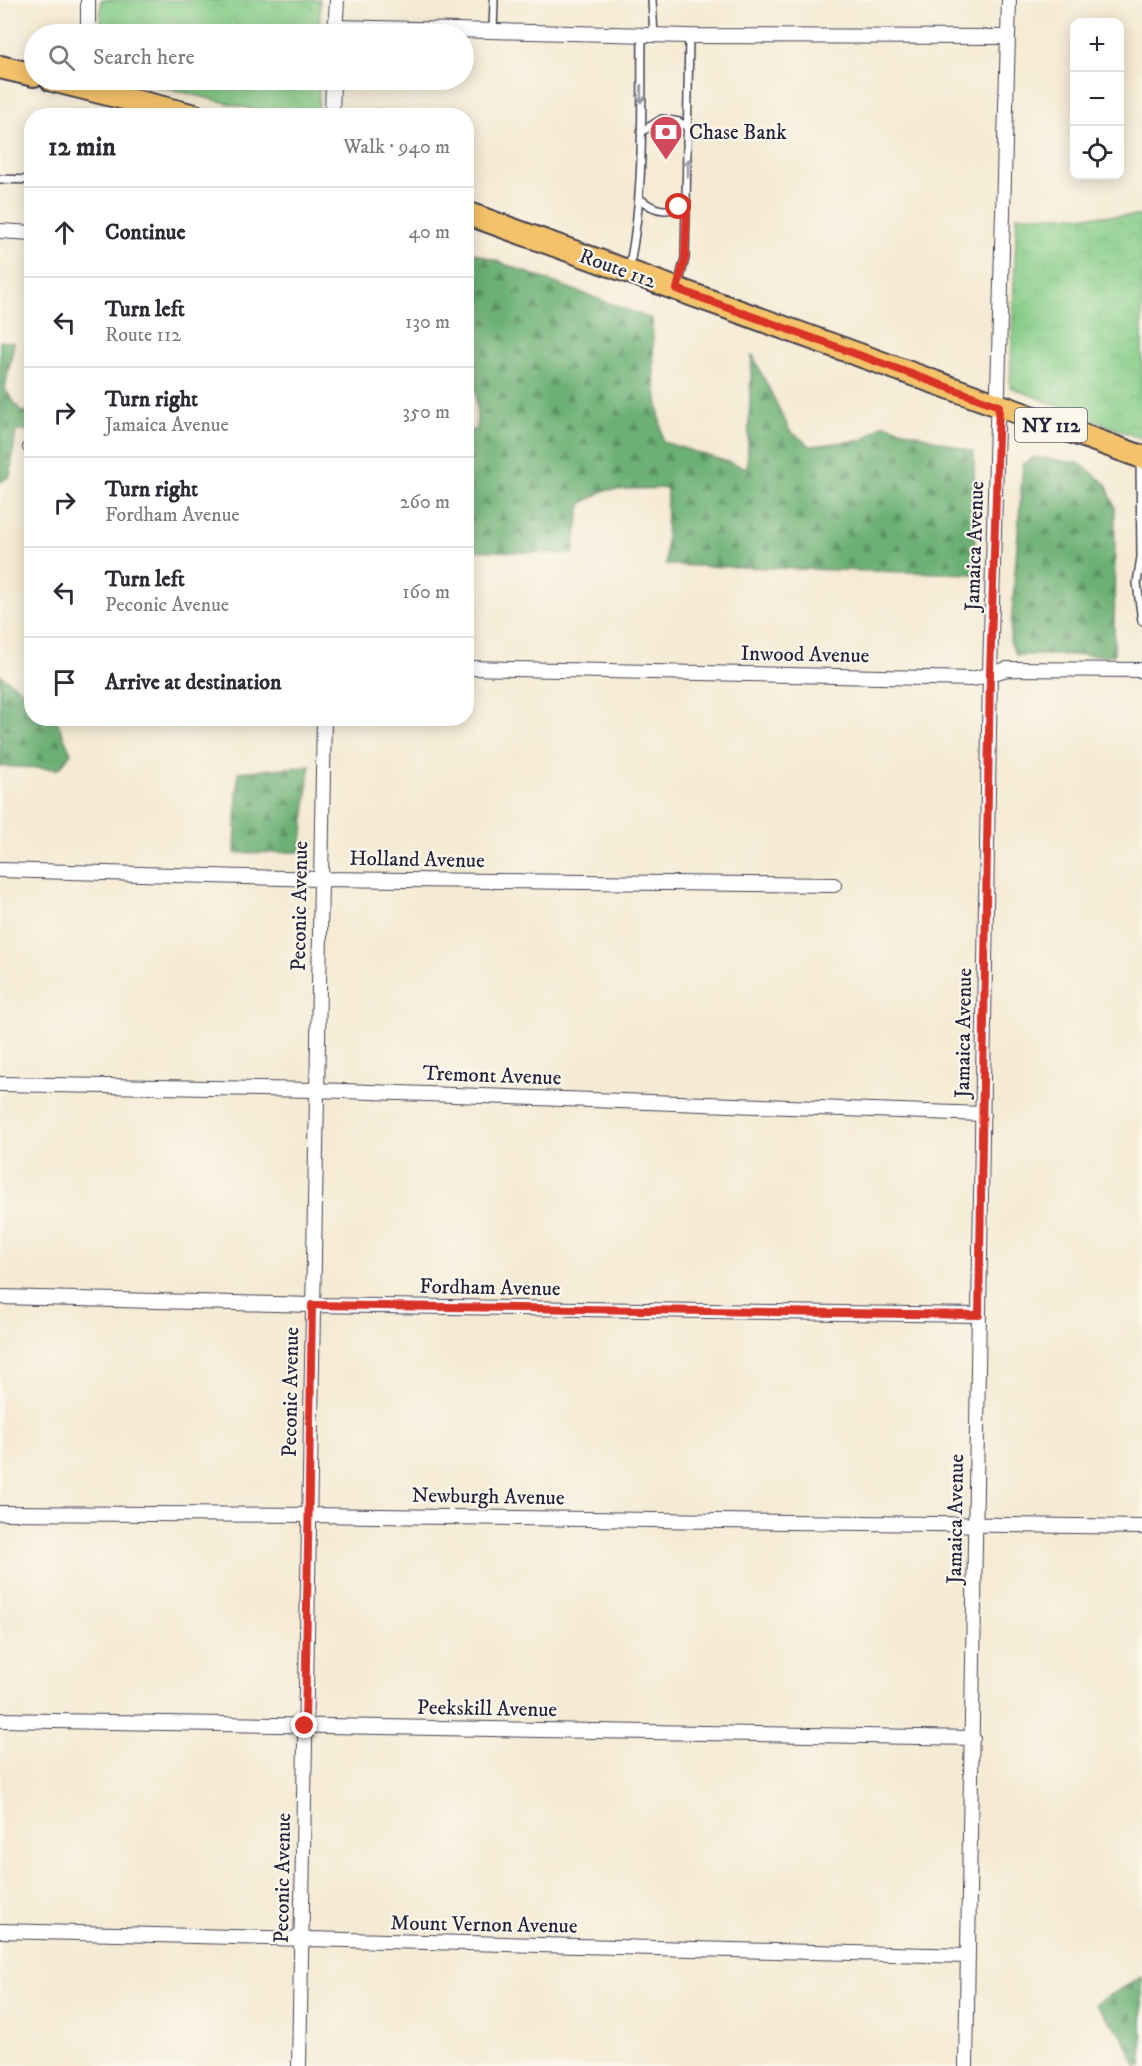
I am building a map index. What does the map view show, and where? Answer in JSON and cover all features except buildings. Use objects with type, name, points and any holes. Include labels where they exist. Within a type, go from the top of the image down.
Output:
[{"type":"main road","points":[[0,67],[24,73]]},
{"type":"main road","points":[[106,90],[166,108]]},
{"type":"main road","name":"Route 112","points":[[474,216],[1141,457]]},
{"type":"street","points":[[88,0],[88,24]]},
{"type":"street","points":[[335,24],[337,0]]},
{"type":"street","name":"Jamaica Avenue","points":[[966,2066],[990,673],[999,406],[1008,0]]},
{"type":"street","points":[[474,31],[689,36],[1008,37]]},
{"type":"street","points":[[332,108],[333,90]]},
{"type":"street","points":[[0,231],[24,232]]},
{"type":"street","name":"Inwood Avenue","points":[[474,668],[974,679],[1007,669],[1142,670]]},
{"type":"street","name":"Peconic Avenue","points":[[299,2066],[324,726]]},
{"type":"street","name":"Holland Avenue","points":[[0,870],[320,879],[834,885]]},
{"type":"street","name":"Tremont Avenue","points":[[0,1084],[316,1090],[983,1114]]},
{"type":"street","name":"Fordham Avenue","points":[[0,1297],[312,1305],[979,1315]]},
{"type":"street","name":"Newburgh Avenue","points":[[0,1513],[1142,1527]]},
{"type":"street","name":"Peekskill Avenue","points":[[0,1720],[973,1738]]},
{"type":"street","name":"Mount Vernon Avenue","points":[[0,1931],[302,1941],[968,1956]]},
{"type":"lane","points":[[494,0],[494,31]]},
{"type":"lane","points":[[628,271],[638,227],[641,132],[652,0]]},
{"type":"lane","points":[[677,289],[685,258],[689,36]]},
{"type":"lane","points":[[641,132],[662,119],[679,122],[688,128]]},
{"type":"lane","points":[[0,179],[24,180]]},
{"type":"lane","points":[[640,199],[662,211],[670,211],[687,202]]},
{"type":"lane","points":[[1141,457],[1141,557],[1137,583],[1142,621]]},
{"type":"green space","points":[[101,0],[320,0],[319,24],[100,24]]},
{"type":"green space","points":[[175,90],[319,90],[318,108],[248,108]]},
{"type":"green space","points":[[1017,216],[1142,216],[1142,439],[1010,387]]},
{"type":"green space","points":[[474,253],[652,319],[654,377],[663,442],[747,468],[752,354],[790,431],[811,446],[863,440],[884,424],[974,452],[975,574],[666,565],[667,488],[605,490],[581,504],[573,554],[474,550],[474,430],[477,430]]},
{"type":"green space","points":[[0,341],[14,343],[5,389],[21,412],[24,412],[24,430],[16,431],[10,476],[0,482]]},
{"type":"green space","points":[[1035,457],[1079,463],[1106,484],[1115,508],[1114,655],[1016,655],[1010,641],[1023,464]]},
{"type":"green space","points":[[0,675],[24,691],[24,726],[59,726],[71,753],[59,769],[0,766]]},
{"type":"green space","points":[[310,766],[301,852],[235,853],[238,772]]},
{"type":"green space","points":[[1142,1977],[1142,2066],[1136,2066],[1123,2036],[1095,2004]]},
{"type":"place","name":"Chase Bank","points":[[666,161]]},
{"type":"route","points":[[305,1726],[312,1305],[979,1315],[990,673],[999,406],[677,289],[685,258],[687,202],[679,207]]}]
